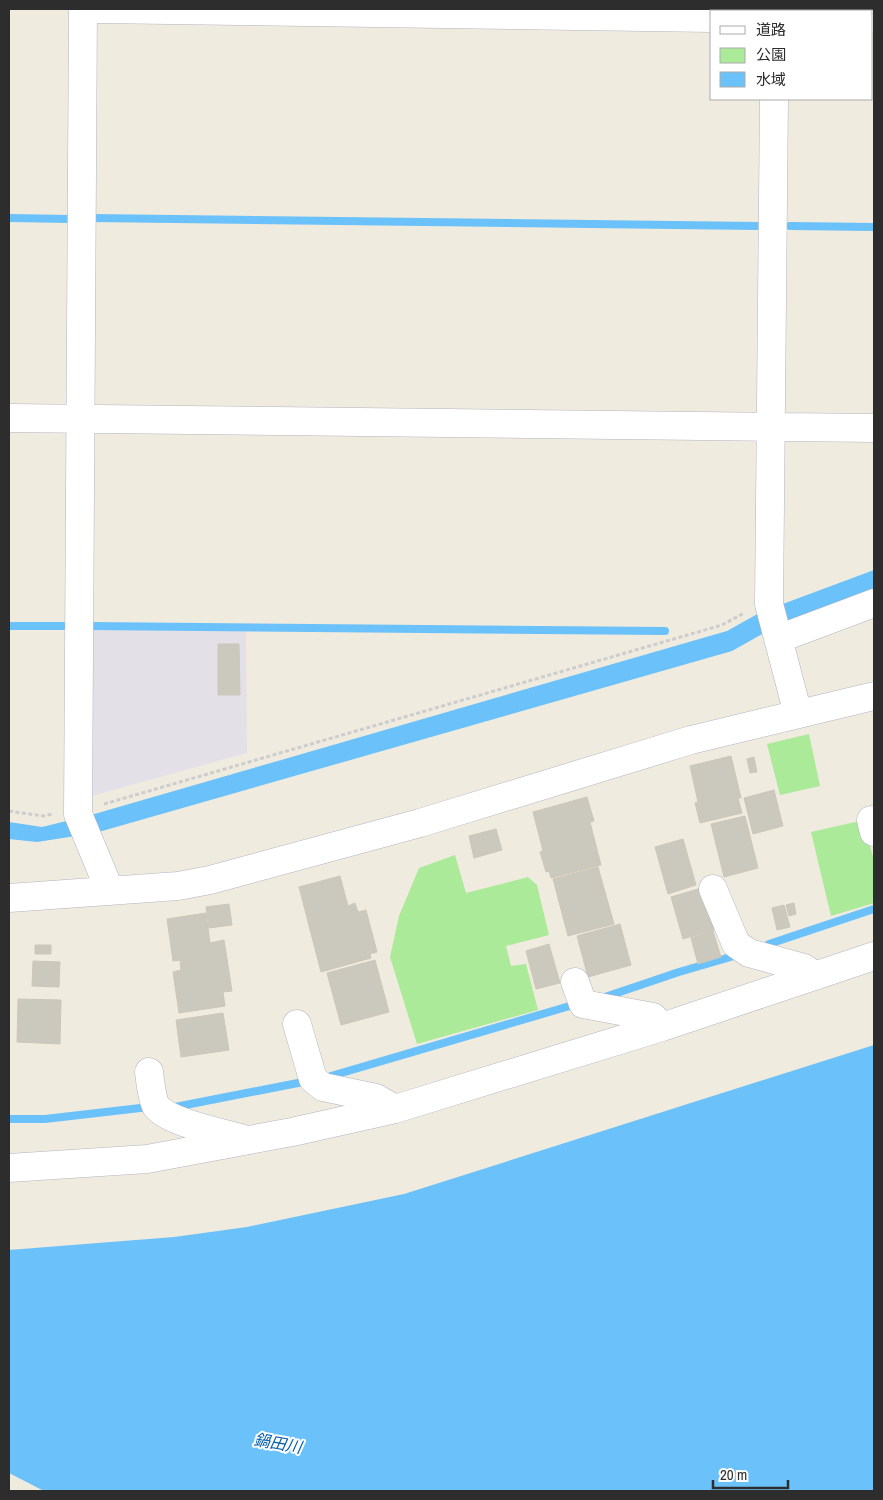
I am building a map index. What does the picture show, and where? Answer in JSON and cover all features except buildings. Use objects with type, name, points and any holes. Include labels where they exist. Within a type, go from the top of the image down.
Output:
[{"type":"street","points":[[83,9],[81,820],[110,890]]},
{"type":"street","points":[[98,9],[710,18]]},
{"type":"street","points":[[774,100],[769,602],[798,714]]},
{"type":"street","points":[[9,418],[874,428]]},
{"type":"street","points":[[777,636],[874,604]]},
{"type":"street","points":[[9,898],[178,886],[210,880],[420,823],[691,740],[874,696]]},
{"type":"street","points":[[712,889],[736,944],[749,953],[804,968],[815,976]]},
{"type":"street","points":[[9,1168],[147,1159],[292,1132],[395,1109],[662,1027],[874,956]]},
{"type":"street","points":[[575,982],[584,1004],[653,1017],[662,1027]]},
{"type":"street","points":[[297,1024],[313,1079],[323,1087],[376,1098],[395,1109]]},
{"type":"street","points":[[149,1072],[155,1104],[165,1114],[177,1120],[248,1140]]},
{"type":"path","points":[[9,811],[81,820],[110,802],[722,625],[769,602]]},
{"type":"shaded area","points":[[88,626],[246,627],[247,753],[88,797]]},
{"type":"green space","points":[[809,734],[820,786],[780,795],[767,744]]},
{"type":"green space","points":[[864,820],[874,861],[874,903],[831,916],[811,832]]},
{"type":"green space","points":[[455,855],[466,893],[528,877],[537,885],[549,935],[506,946],[511,966],[526,964],[538,1010],[417,1044],[390,957],[399,916],[419,868]]},
{"type":"water","points":[[874,570],[874,594],[764,633],[732,651],[95,833],[37,842],[9,839],[9,822],[42,827],[91,815],[727,631],[761,612]]},
{"type":"water","name":"鍋田川","points":[[874,1045],[874,1491],[44,1491],[9,1473],[9,1250],[174,1237],[247,1227],[404,1194]]},
{"type":"waterway","points":[[9,218],[71,219]]},
{"type":"waterway","points":[[91,218],[757,226]]},
{"type":"waterway","points":[[790,226],[874,227]]},
{"type":"waterway","points":[[9,626],[64,626]]},
{"type":"waterway","points":[[88,626],[665,631]]},
{"type":"waterway","points":[[769,944],[874,909]]},
{"type":"waterway","points":[[605,997],[734,956]]},
{"type":"waterway","points":[[331,1076],[573,1005]]},
{"type":"waterway","points":[[170,1108],[303,1082]]},
{"type":"waterway","points":[[9,1119],[45,1119],[149,1107]]}]
